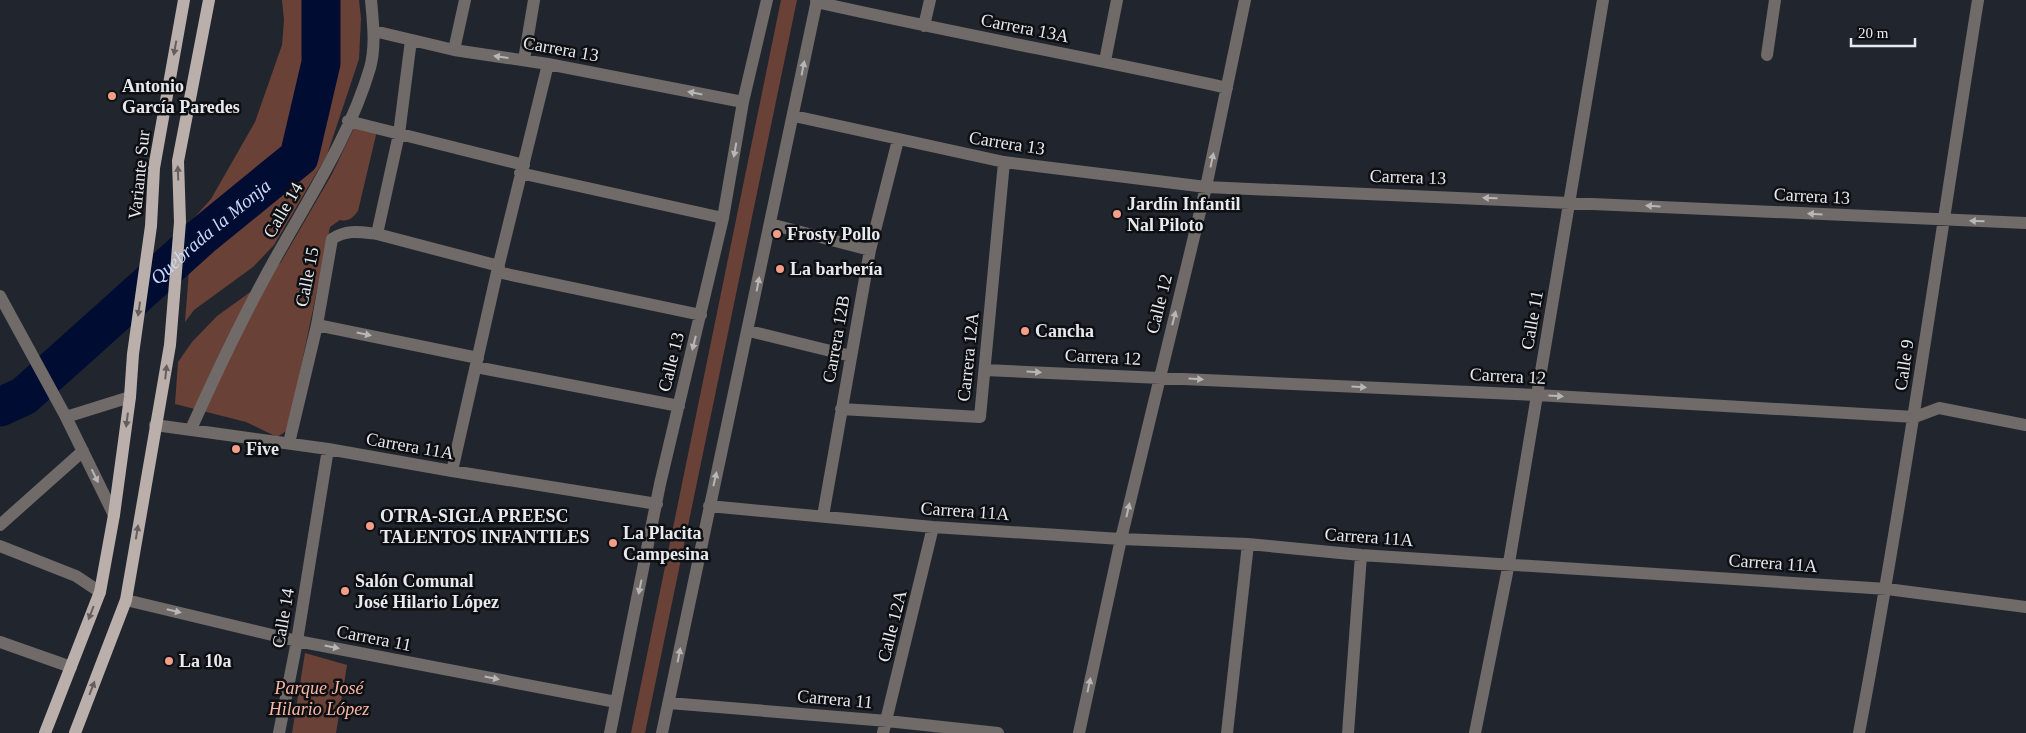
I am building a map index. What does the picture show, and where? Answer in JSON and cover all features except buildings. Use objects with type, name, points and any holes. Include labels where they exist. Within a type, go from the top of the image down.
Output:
[{"type":"main road","name":"Variante Sur","points":[[45,733],[100,592],[114,515],[130,397],[133,354],[151,226],[154,168],[184,0]]},
{"type":"main road","points":[[75,733],[126,600],[170,345],[180,222],[178,161],[209,0]]},
{"type":"street","name":"Calle 14","points":[[191,429],[229,344],[332,159],[348,121],[370,67],[374,31],[371,0]]},
{"type":"street","points":[[454,50],[465,0]]},
{"type":"street","points":[[524,60],[534,0]]},
{"type":"street","name":"Calle 13","points":[[610,733],[657,504],[723,218],[743,102],[767,0]]},
{"type":"street","points":[[924,26],[930,0]]},
{"type":"street","points":[[1105,61],[1117,0]]},
{"type":"street","name":"Calle 12","points":[[1078,733],[1120,539],[1206,187],[1245,0]]},
{"type":"street","name":"Calle 11","points":[[1475,733],[1509,563],[1603,0]]},
{"type":"street","points":[[1767,55],[1775,0]]},
{"type":"street","name":"Calle 9","points":[[1859,733],[1915,417],[1942,220],[1978,0]]},
{"type":"street","points":[[662,733],[817,1]]},
{"type":"street","name":"Carrera 13A","points":[[817,1],[924,26],[1105,61],[1227,88]]},
{"type":"street","name":"Carrera 13","points":[[374,31],[454,50],[548,64],[743,102]]},
{"type":"street","points":[[411,40],[399,134],[377,234],[498,269],[701,315]]},
{"type":"street","points":[[452,471],[498,269],[548,64]]},
{"type":"street","name":"Carrera 13","points":[[794,116],[1004,162],[1206,187],[2026,223]]},
{"type":"street","points":[[348,121],[522,169],[723,218]]},
{"type":"street","name":"Carrera 12B","points":[[824,516],[870,250],[898,140]]},
{"type":"street","name":"Carrera 12A","points":[[841,409],[980,417],[1004,162]]},
{"type":"street","points":[[770,224],[870,250]]},
{"type":"street","name":"Calle 15","points":[[289,443],[317,325],[332,239],[341,233],[350,231],[377,234]]},
{"type":"street","points":[[0,296],[66,417],[114,515]]},
{"type":"street","points":[[317,325],[679,406]]},
{"type":"street","points":[[748,332],[851,356]]},
{"type":"street","name":"Carrera 12","points":[[985,370],[1537,395],[1915,417],[1939,408],[2026,425]]},
{"type":"street","points":[[66,417],[130,397]]},
{"type":"street","name":"Carrera 11A","points":[[155,426],[191,429],[328,449],[657,504]]},
{"type":"street","name":"Calle 14","points":[[279,733],[297,641],[328,449]]},
{"type":"street","points":[[0,525],[83,451]]},
{"type":"street","name":"Carrera 11A","points":[[709,506],[934,527],[1120,539],[1248,544],[1361,555],[1509,563],[1886,589],[2026,607]]},
{"type":"street","name":"Calle 12A","points":[[885,727],[934,527]]},
{"type":"street","points":[[1227,733],[1248,544]]},
{"type":"street","points":[[0,546],[76,576],[100,592]]},
{"type":"street","points":[[1348,733],[1361,555]]},
{"type":"street","name":"Carrera 11","points":[[126,600],[297,641],[616,702]]},
{"type":"street","points":[[0,642],[70,667]]},
{"type":"street","name":"Carrera 11","points":[[669,703],[885,727],[998,733]]},
{"type":"green space","points":[[282,0],[359,0],[361,19],[359,59],[327,155],[274,245],[253,267],[194,310],[185,322],[193,219],[211,199],[255,122],[282,45],[284,20]]},
{"type":"green space","points":[[781,0],[797,0],[645,733],[631,733]]},
{"type":"green space","points":[[354,128],[374,130],[376,135],[358,211],[350,219],[340,220],[330,227],[288,430],[277,437],[246,422],[175,404],[178,362],[192,342],[217,316],[260,285],[281,262],[332,174]]},
{"type":"green space","name":"Parque José Hilario López","points":[[305,653],[347,665],[336,733],[292,733]]},
{"type":"waterway","name":"Quebrada la Monja","points":[[0,407],[24,396],[201,237],[299,157],[321,63],[321,0]]},
{"type":"place","name":"Antonio García Paredes","points":[[112,96]]},
{"type":"place","name":"Jardín Infantil Nal Piloto","points":[[1117,214]]},
{"type":"place","name":"Frosty Pollo","points":[[777,234]]},
{"type":"place","name":"La barbería","points":[[780,269]]},
{"type":"place","name":"Cancha","points":[[1025,331]]},
{"type":"place","name":"Five","points":[[236,449]]},
{"type":"place","name":"OTRA-SIGLA PREESC TALENTOS INFANTILES","points":[[370,526]]},
{"type":"place","name":"La Placita Campesina","points":[[613,543]]},
{"type":"place","name":"Salón Comunal José Hilario López","points":[[345,591]]},
{"type":"place","name":"La 10a","points":[[169,661]]}]
